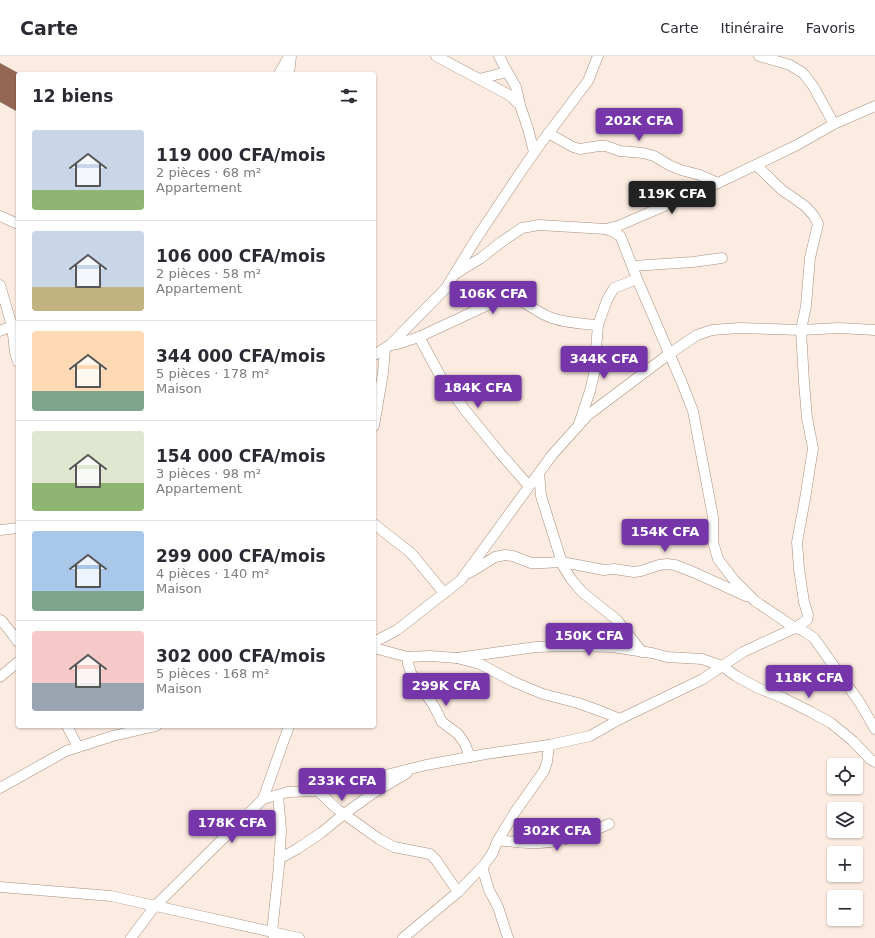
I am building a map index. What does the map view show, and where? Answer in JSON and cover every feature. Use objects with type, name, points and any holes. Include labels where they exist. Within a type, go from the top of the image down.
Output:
[{"type":"street","points":[[280,72],[290,56]]},
{"type":"street","points":[[289,72],[290,56]]},
{"type":"street","points":[[436,56],[509,95],[520,105]]},
{"type":"street","points":[[499,56],[516,87],[534,152]]},
{"type":"street","points":[[376,354],[387,347],[446,288],[484,227],[534,152],[588,81],[598,56]]},
{"type":"street","points":[[759,56],[790,65],[803,73],[814,86],[834,124]]},
{"type":"street","points":[[479,79],[507,72]]},
{"type":"street","points":[[606,229],[618,226],[718,184],[797,145],[834,124],[875,106]]},
{"type":"street","points":[[548,133],[573,147],[580,149],[606,146],[620,151],[643,153],[654,156],[681,170],[700,175],[718,184]]},
{"type":"street","points":[[263,799],[288,792],[318,790],[418,767],[470,757],[549,745],[590,736],[703,678],[743,652],[795,628],[807,620],[808,618],[804,602],[796,542],[805,499],[813,448],[806,411],[801,330],[806,306],[810,258],[817,230],[817,222],[805,206],[782,190],[756,165]]},
{"type":"street","points":[[0,216],[16,223]]},
{"type":"street","points":[[455,274],[481,258],[522,228],[539,224],[606,229],[620,236],[692,411],[713,517],[713,542],[718,559],[734,580],[755,601]]},
{"type":"street","points":[[633,266],[693,262],[722,258]]},
{"type":"street","points":[[577,427],[590,391],[594,374],[598,325],[607,300],[614,288],[637,279]]},
{"type":"street","points":[[0,285],[15,325],[16,355]]},
{"type":"street","points":[[387,347],[419,336],[505,297],[514,298],[551,318],[568,323],[598,325]]},
{"type":"street","points":[[0,331],[15,325]]},
{"type":"street","points":[[376,641],[397,630],[461,580],[552,455],[588,415],[669,354],[697,335],[712,330],[739,328],[801,330],[839,328],[875,330]]},
{"type":"street","points":[[419,336],[442,379],[460,404],[529,486]]},
{"type":"street","points":[[376,414],[387,347]]},
{"type":"street","points":[[539,473],[541,496],[562,562],[571,579],[582,592],[618,620],[642,652]]},
{"type":"street","points":[[376,526],[411,553],[444,593]]},
{"type":"street","points":[[0,530],[16,528]]},
{"type":"street","points":[[465,575],[496,557],[505,556],[513,556],[531,563],[562,562],[604,570],[614,569],[634,572],[659,565],[675,565],[755,601],[795,628],[802,630],[814,638],[860,703],[875,729]]},
{"type":"street","points":[[0,620],[16,639]]},
{"type":"street","points":[[457,658],[536,647],[575,646],[612,647],[667,657],[702,659],[722,666],[736,676],[758,688],[782,698],[831,723],[875,762]]},
{"type":"street","points":[[376,649],[408,657],[430,656],[457,658],[480,664],[514,682],[543,694],[584,705],[620,720]]},
{"type":"street","points":[[408,657],[408,664],[411,673],[434,706],[442,722],[458,734],[465,744],[470,757]]},
{"type":"street","points":[[0,677],[16,664]]},
{"type":"street","points":[[68,728],[78,747]]},
{"type":"street","points":[[0,788],[66,750],[113,736],[147,728]]},
{"type":"street","points":[[131,938],[156,906],[263,799],[288,728]]},
{"type":"street","points":[[403,938],[458,892],[482,867],[492,854],[498,840],[515,812],[544,771],[547,762],[549,745]]},
{"type":"street","points":[[280,859],[321,832],[375,792],[418,767]]},
{"type":"street","points":[[318,790],[337,809],[394,847],[430,854],[436,860],[458,892]]},
{"type":"street","points":[[273,935],[280,859],[281,830],[278,795]]},
{"type":"street","points":[[498,840],[522,843],[540,843],[572,838],[609,824]]},
{"type":"street","points":[[482,867],[498,907],[508,938]]},
{"type":"street","points":[[0,887],[112,896],[273,935],[299,938]]},
{"type":"building","points":[[0,63],[16,72],[16,111],[0,102]]}]
